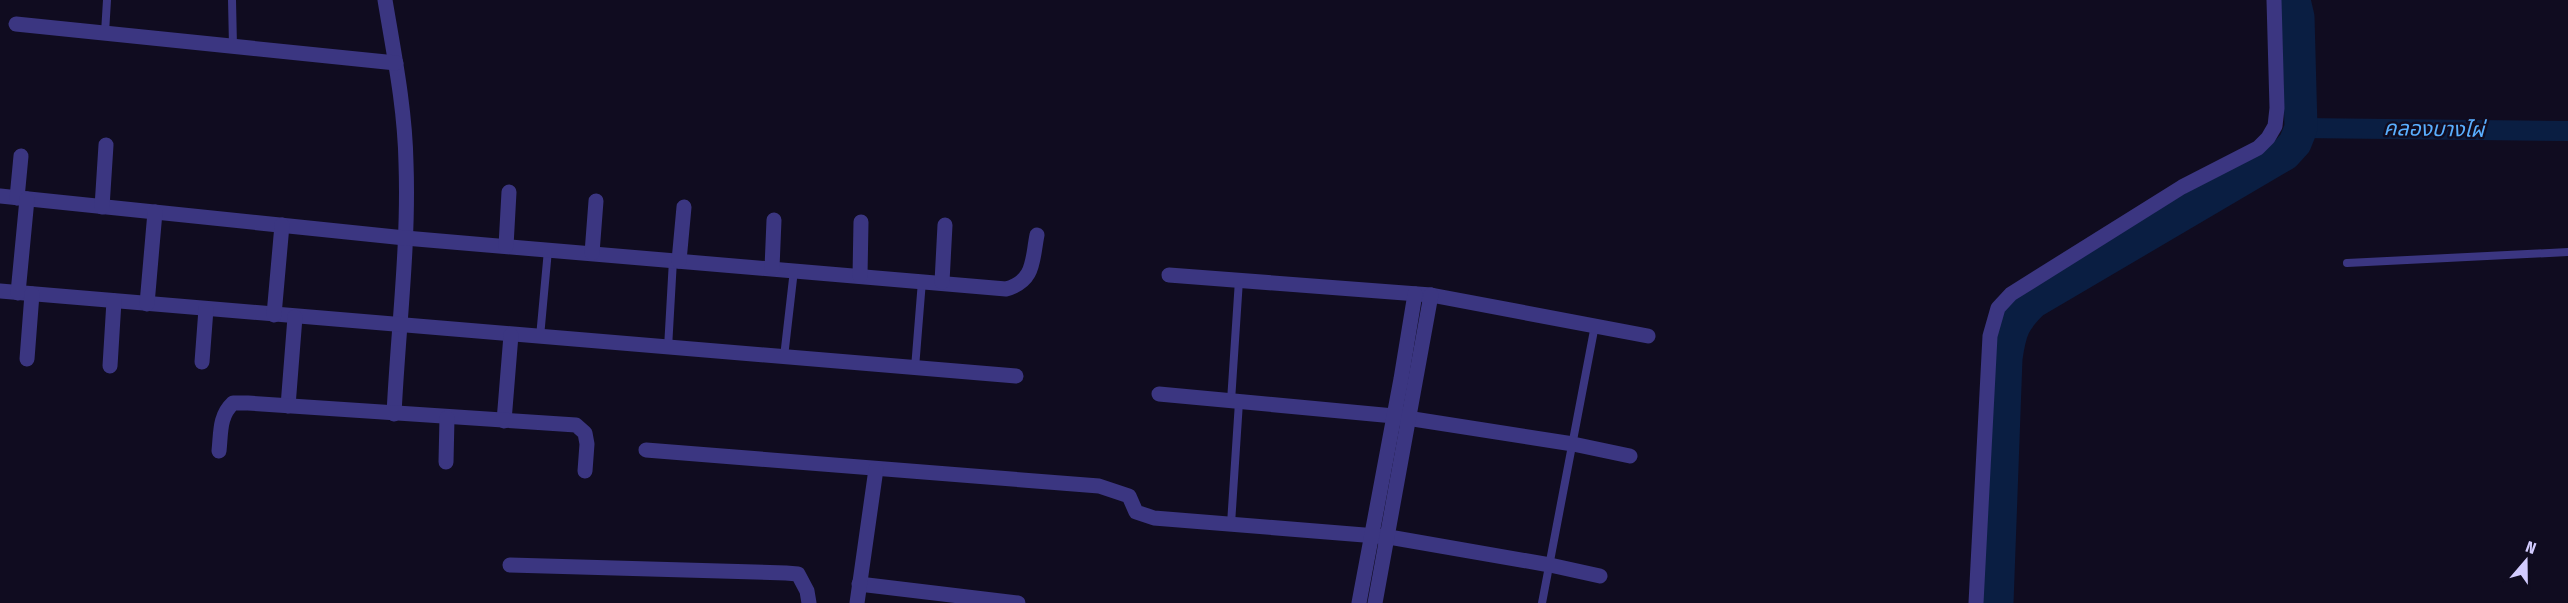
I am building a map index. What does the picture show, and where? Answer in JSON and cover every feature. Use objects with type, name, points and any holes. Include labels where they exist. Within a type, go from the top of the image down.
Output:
[{"type":"street","points":[[385,0],[403,101],[406,164],[405,238],[394,414]]},
{"type":"street","points":[[1976,603],[1990,336],[1998,308],[2011,294],[2182,188],[2258,148],[2268,138],[2275,126],[2277,108],[2274,0]]},
{"type":"street","points":[[16,24],[396,63]]},
{"type":"street","points":[[102,207],[106,145]]},
{"type":"street","points":[[21,156],[27,359]]},
{"type":"street","points":[[506,246],[509,192]]},
{"type":"street","points":[[0,196],[405,238],[1006,289],[1017,286],[1025,280],[1031,269],[1037,235]]},
{"type":"street","points":[[592,253],[596,201]]},
{"type":"street","points":[[676,260],[684,207]]},
{"type":"street","points":[[147,304],[155,212]]},
{"type":"street","points":[[772,268],[774,220]]},
{"type":"street","points":[[860,276],[861,222]]},
{"type":"street","points":[[274,315],[282,225]]},
{"type":"street","points":[[942,282],[945,225]]},
{"type":"street","points":[[1169,275],[1431,295],[1648,336]]},
{"type":"street","points":[[0,291],[1016,376]]},
{"type":"street","points":[[1375,603],[1389,537],[1415,294]]},
{"type":"street","points":[[1359,603],[1372,536],[1431,295]]},
{"type":"street","points":[[110,366],[114,301]]},
{"type":"street","points":[[202,362],[206,309]]},
{"type":"street","points":[[288,406],[295,317]]},
{"type":"street","points":[[504,421],[511,335]]},
{"type":"street","points":[[1159,394],[1401,417],[1573,444],[1629,456]]},
{"type":"street","points":[[219,452],[221,420],[225,410],[233,402],[576,425],[585,433],[587,444],[585,471]]},
{"type":"street","points":[[446,462],[447,418]]},
{"type":"street","points":[[645,450],[1099,486],[1129,496],[1136,512],[1143,516],[1389,537],[1600,576]]},
{"type":"street","points":[[857,603],[876,469]]},
{"type":"street","points":[[510,565],[798,574],[802,579],[809,603]]},
{"type":"street","points":[[860,584],[1018,603]]},
{"type":"lane","points":[[105,33],[107,0]]},
{"type":"lane","points":[[232,0],[233,46]]},
{"type":"lane","points":[[540,337],[548,250]]},
{"type":"lane","points":[[2348,263],[2568,252]]},
{"type":"lane","points":[[668,348],[676,260]]},
{"type":"lane","points":[[784,357],[794,270]]},
{"type":"lane","points":[[1231,524],[1239,280]]},
{"type":"lane","points":[[915,368],[922,281]]},
{"type":"lane","points":[[1542,603],[1596,325]]},
{"type":"waterway","points":[[1997,603],[2006,358],[2014,327],[2033,302],[2285,154],[2295,143],[2301,128],[2298,17],[2294,0]]},
{"type":"waterway","name":"คลองบางไผ่","points":[[2301,128],[2568,131]]}]
